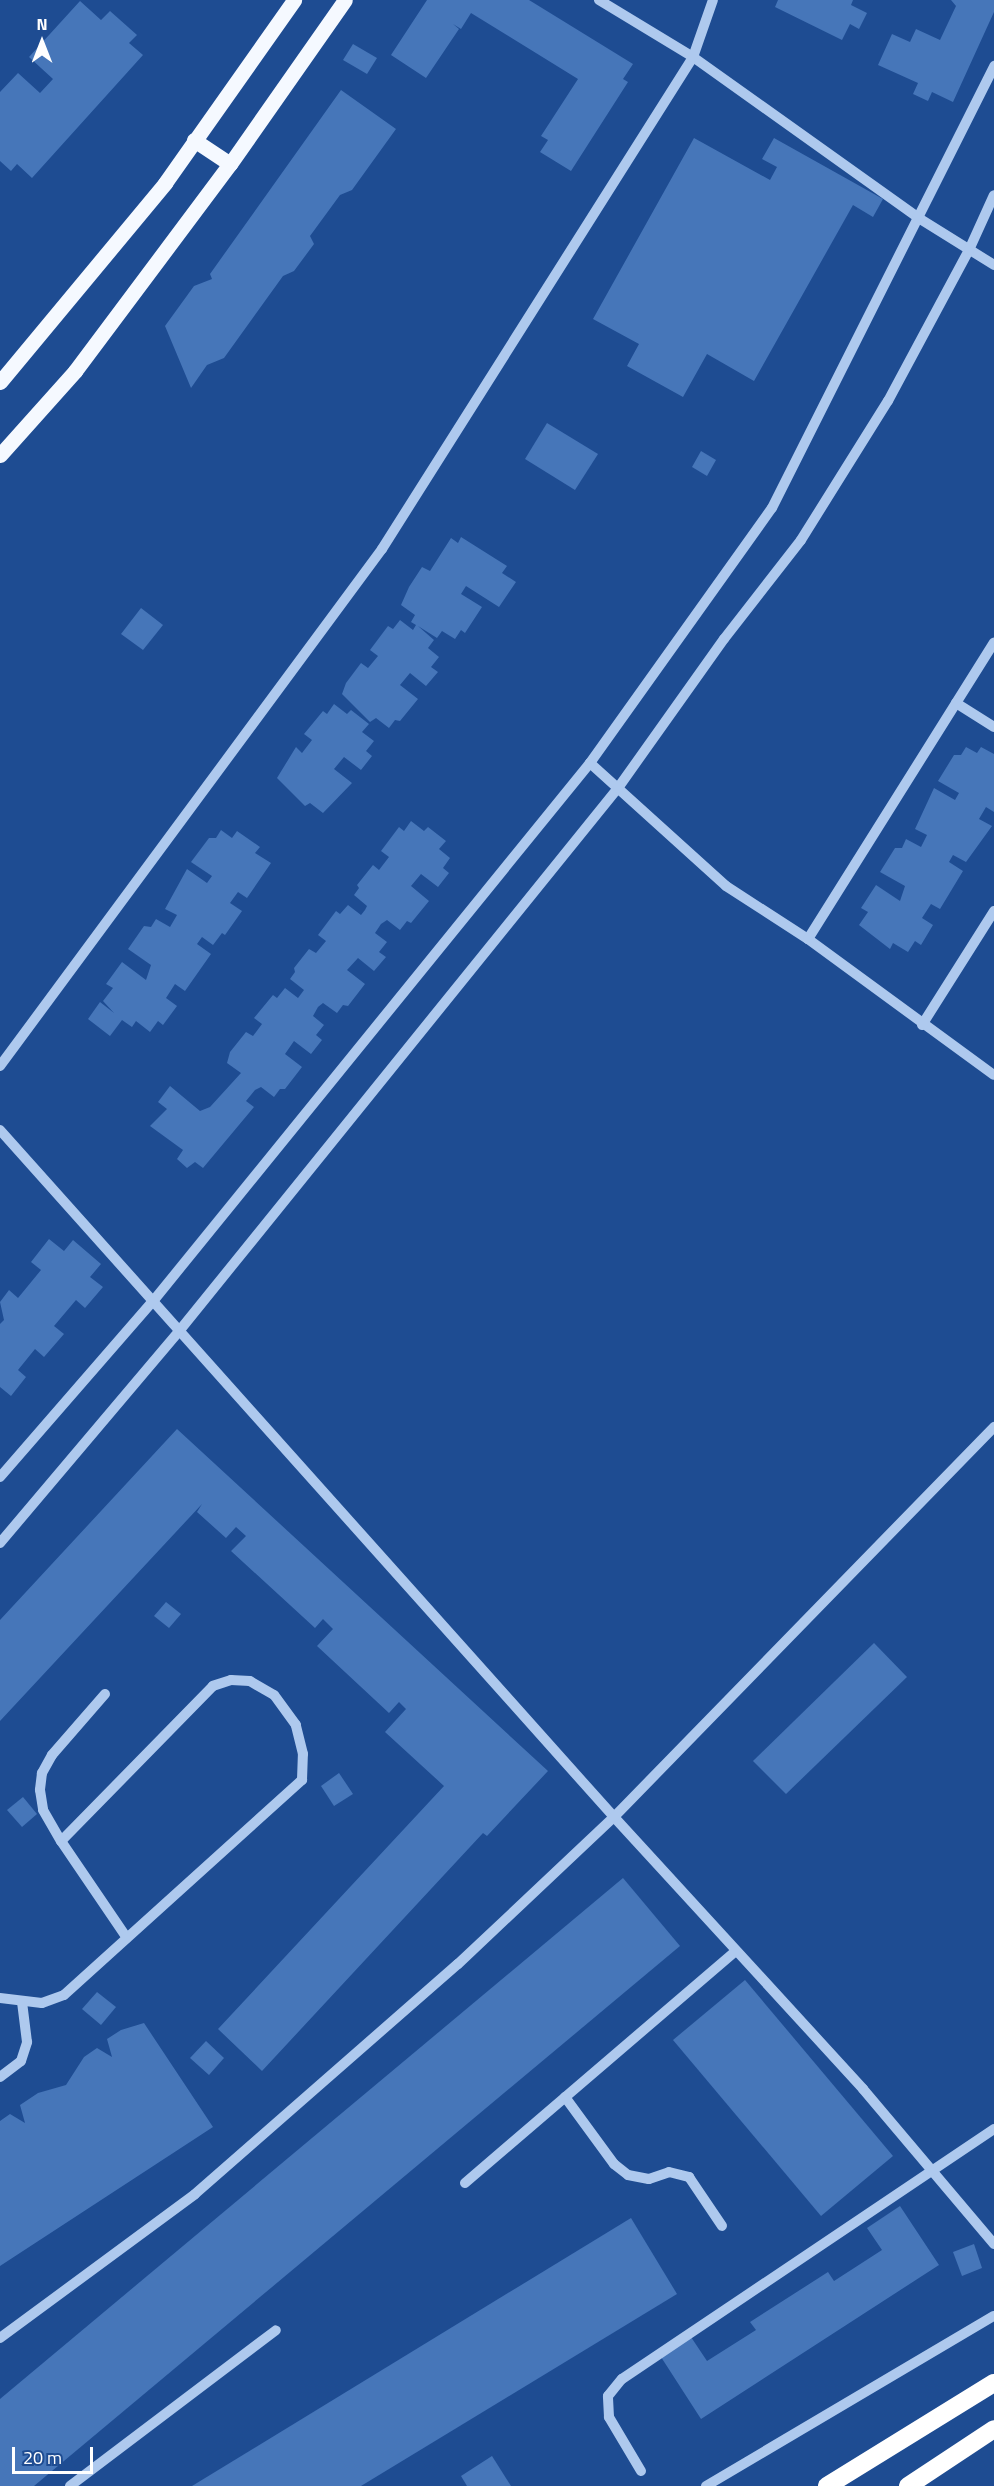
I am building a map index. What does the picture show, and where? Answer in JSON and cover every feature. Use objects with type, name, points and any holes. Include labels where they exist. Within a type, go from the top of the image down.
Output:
[{"type":"highway","points":[[827,2486],[994,2383]]},
{"type":"highway","points":[[908,2486],[994,2429]]},
{"type":"main road","points":[[0,382],[165,183],[294,0]]},
{"type":"main road","points":[[0,455],[75,371],[230,165],[345,0]]},
{"type":"main road","points":[[194,140],[230,165]]},
{"type":"street","points":[[599,0],[693,57],[917,217],[994,265]]},
{"type":"street","points":[[0,1065],[382,549],[693,57],[713,0]]},
{"type":"street","points":[[0,1478],[154,1300],[590,763],[772,508],[994,66]]},
{"type":"street","points":[[0,1543],[180,1330],[618,788],[724,639],[801,540],[888,401],[969,250],[994,195]]},
{"type":"street","points":[[808,939],[994,642]]},
{"type":"street","points":[[957,703],[994,727]]},
{"type":"street","points":[[590,763],[726,886],[808,939],[922,1025],[994,1075]]},
{"type":"street","points":[[922,1025],[994,911]]},
{"type":"street","points":[[0,1130],[614,1817],[932,2168],[994,2244]]},
{"type":"street","points":[[0,2338],[195,2194],[458,1964],[614,1817],[994,1427]]},
{"type":"street","points":[[0,1998],[42,2003],[63,1995],[302,1780],[303,1754],[296,1725],[274,1695],[250,1680],[231,1680],[213,1686],[61,1841]]},
{"type":"street","points":[[105,1694],[52,1755],[42,1773],[39,1790],[43,1810],[61,1841],[127,1938]]},
{"type":"street","points":[[465,2183],[736,1951]]},
{"type":"street","points":[[0,2077],[21,2061],[27,2042],[22,2002]]},
{"type":"street","points":[[565,2097],[614,2164],[628,2175],[649,2179],[669,2172],[688,2177],[722,2226]]},
{"type":"street","points":[[641,2471],[609,2417],[608,2396],[622,2379],[932,2168],[994,2129]]},
{"type":"street","points":[[706,2486],[994,2316]]},
{"type":"street","points":[[70,2486],[276,2330]]},
{"type":"building","points":[[427,0],[529,0],[633,64],[623,79],[628,82],[571,171],[540,152],[548,140],[541,136],[578,79],[471,13],[461,29],[453,24],[459,29],[426,78],[391,55]]},
{"type":"building","points":[[778,0],[853,0],[851,5],[867,13],[859,29],[850,24],[842,40],[775,7]]},
{"type":"building","points":[[951,0],[994,0],[994,12],[953,102],[932,92],[928,101],[913,94],[918,83],[878,65],[892,34],[910,42],[916,29],[940,40],[956,6]]},
{"type":"building","points":[[80,1],[101,20],[110,11],[137,35],[129,43],[143,55],[32,178],[17,164],[11,171],[0,161],[0,92],[18,73],[40,93],[53,79],[29,57]]},
{"type":"building","points":[[353,44],[377,58],[367,74],[343,60]]},
{"type":"building","points":[[341,90],[396,129],[352,190],[340,195],[310,236],[314,244],[294,271],[283,276],[224,358],[207,365],[191,388],[165,326],[194,286],[212,279],[210,274]]},
{"type":"building","points":[[694,138],[770,180],[777,167],[762,159],[774,138],[883,199],[873,217],[853,205],[754,381],[707,354],[683,397],[627,366],[639,344],[593,319]]},
{"type":"building","points":[[547,423],[598,454],[575,490],[525,459]]},
{"type":"building","points":[[701,451],[716,460],[707,476],[692,467]]},
{"type":"building","points":[[461,537],[507,566],[502,573],[516,582],[499,607],[466,586],[461,594],[482,607],[465,633],[461,630],[455,639],[442,631],[437,638],[418,626],[434,640],[428,648],[439,657],[431,667],[438,672],[426,686],[410,673],[400,685],[418,699],[400,721],[395,720],[389,728],[376,718],[370,722],[342,694],[346,683],[361,663],[368,668],[378,656],[370,650],[388,626],[393,629],[400,620],[413,630],[416,625],[411,622],[415,615],[401,605],[409,587],[422,567],[430,571],[451,538],[458,543]]},
{"type":"building","points":[[141,608],[163,625],[143,650],[121,634]]},
{"type":"building","points":[[334,704],[347,714],[351,710],[369,724],[362,732],[374,741],[366,751],[372,756],[361,770],[344,757],[334,769],[352,783],[323,813],[310,803],[305,806],[277,778],[296,747],[302,753],[312,740],[304,734],[323,711],[327,714]]},
{"type":"building","points":[[966,747],[977,753],[981,747],[994,754],[994,812],[986,807],[979,819],[992,826],[966,862],[953,855],[949,862],[963,871],[940,909],[931,904],[922,918],[933,925],[921,945],[915,941],[908,952],[893,943],[890,949],[859,925],[868,912],[861,908],[876,885],[900,901],[905,886],[880,872],[895,848],[902,848],[906,839],[921,847],[927,835],[915,829],[934,788],[955,800],[959,793],[938,781],[954,755],[961,755]]},
{"type":"building","points":[[411,821],[424,831],[428,827],[446,841],[439,849],[450,858],[443,868],[449,873],[438,887],[421,874],[411,886],[429,901],[411,923],[407,921],[400,930],[387,920],[381,924],[375,933],[387,942],[379,952],[386,957],[374,971],[358,958],[347,970],[365,984],[348,1006],[343,1005],[337,1013],[323,1003],[318,1007],[313,1016],[324,1025],[316,1035],[322,1040],[311,1054],[294,1041],[285,1054],[302,1067],[285,1089],[280,1089],[274,1097],[261,1087],[255,1090],[246,1101],[254,1107],[203,1168],[195,1162],[187,1168],[177,1159],[183,1150],[150,1126],[167,1109],[158,1102],[170,1086],[200,1111],[210,1107],[241,1073],[227,1063],[230,1052],[246,1032],[253,1036],[262,1024],[254,1018],[273,995],[277,998],[285,988],[298,998],[304,990],[290,979],[295,972],[294,968],[309,949],[316,953],[326,941],[318,935],[336,911],[340,914],[348,905],[361,915],[365,910],[367,906],[354,895],[359,888],[357,885],[373,865],[379,870],[389,857],[381,851],[399,827],[404,831]]},
{"type":"building","points":[[221,830],[232,838],[237,831],[260,847],[255,853],[271,863],[247,898],[238,892],[230,903],[242,911],[225,935],[222,933],[213,945],[202,937],[197,944],[211,954],[185,991],[175,984],[166,998],[177,1006],[163,1025],[158,1021],[150,1032],[136,1021],[132,1027],[122,1020],[110,1036],[88,1019],[100,1002],[114,1013],[103,1001],[113,988],[106,984],[122,962],[146,980],[151,965],[128,949],[144,926],[151,927],[156,919],[170,927],[177,915],[165,909],[187,869],[207,883],[212,876],[191,862],[209,838],[216,838]]},
{"type":"building","points":[[49,1239],[64,1251],[73,1240],[101,1264],[90,1277],[103,1287],[85,1308],[76,1300],[54,1326],[64,1334],[44,1357],[35,1349],[18,1370],[26,1377],[11,1396],[0,1387],[0,1324],[4,1320],[0,1302],[9,1290],[18,1298],[41,1270],[31,1262]]},
{"type":"building","points":[[177,1429],[548,1771],[487,1836],[483,1833],[262,2071],[218,2029],[444,1786],[385,1732],[406,1709],[399,1702],[389,1713],[317,1646],[333,1629],[323,1619],[315,1628],[231,1551],[246,1536],[236,1527],[226,1538],[197,1512],[202,1504],[0,1721],[0,1620]]},
{"type":"building","points":[[166,1602],[181,1614],[169,1628],[154,1616]]},
{"type":"building","points":[[874,1643],[907,1677],[786,1794],[753,1761]]},
{"type":"building","points":[[339,1773],[353,1794],[334,1806],[321,1786]]},
{"type":"building","points":[[23,1797],[37,1814],[22,1827],[7,1810]]},
{"type":"building","points":[[623,1878],[680,1946],[34,2486],[0,2486],[0,2399]]},
{"type":"building","points":[[745,1980],[893,2156],[821,2216],[673,2040]]},
{"type":"building","points":[[97,1992],[116,2007],[101,2025],[82,2009]]},
{"type":"building","points":[[144,2023],[213,2127],[0,2266],[0,2121],[10,2114],[25,2123],[20,2105],[38,2093],[66,2085],[84,2057],[97,2048],[112,2057],[107,2039],[121,2030]]},
{"type":"building","points":[[206,2041],[224,2058],[209,2075],[190,2058]]},
{"type":"building","points":[[900,2206],[939,2265],[701,2419],[661,2357],[691,2337],[707,2361],[756,2330],[750,2322],[828,2272],[834,2281],[882,2250],[867,2228]]},
{"type":"building","points":[[631,2218],[677,2294],[361,2486],[192,2486]]},
{"type":"building","points":[[974,2244],[982,2268],[962,2276],[953,2252]]},
{"type":"building","points":[[492,2456],[511,2486],[467,2486],[461,2476]]}]
